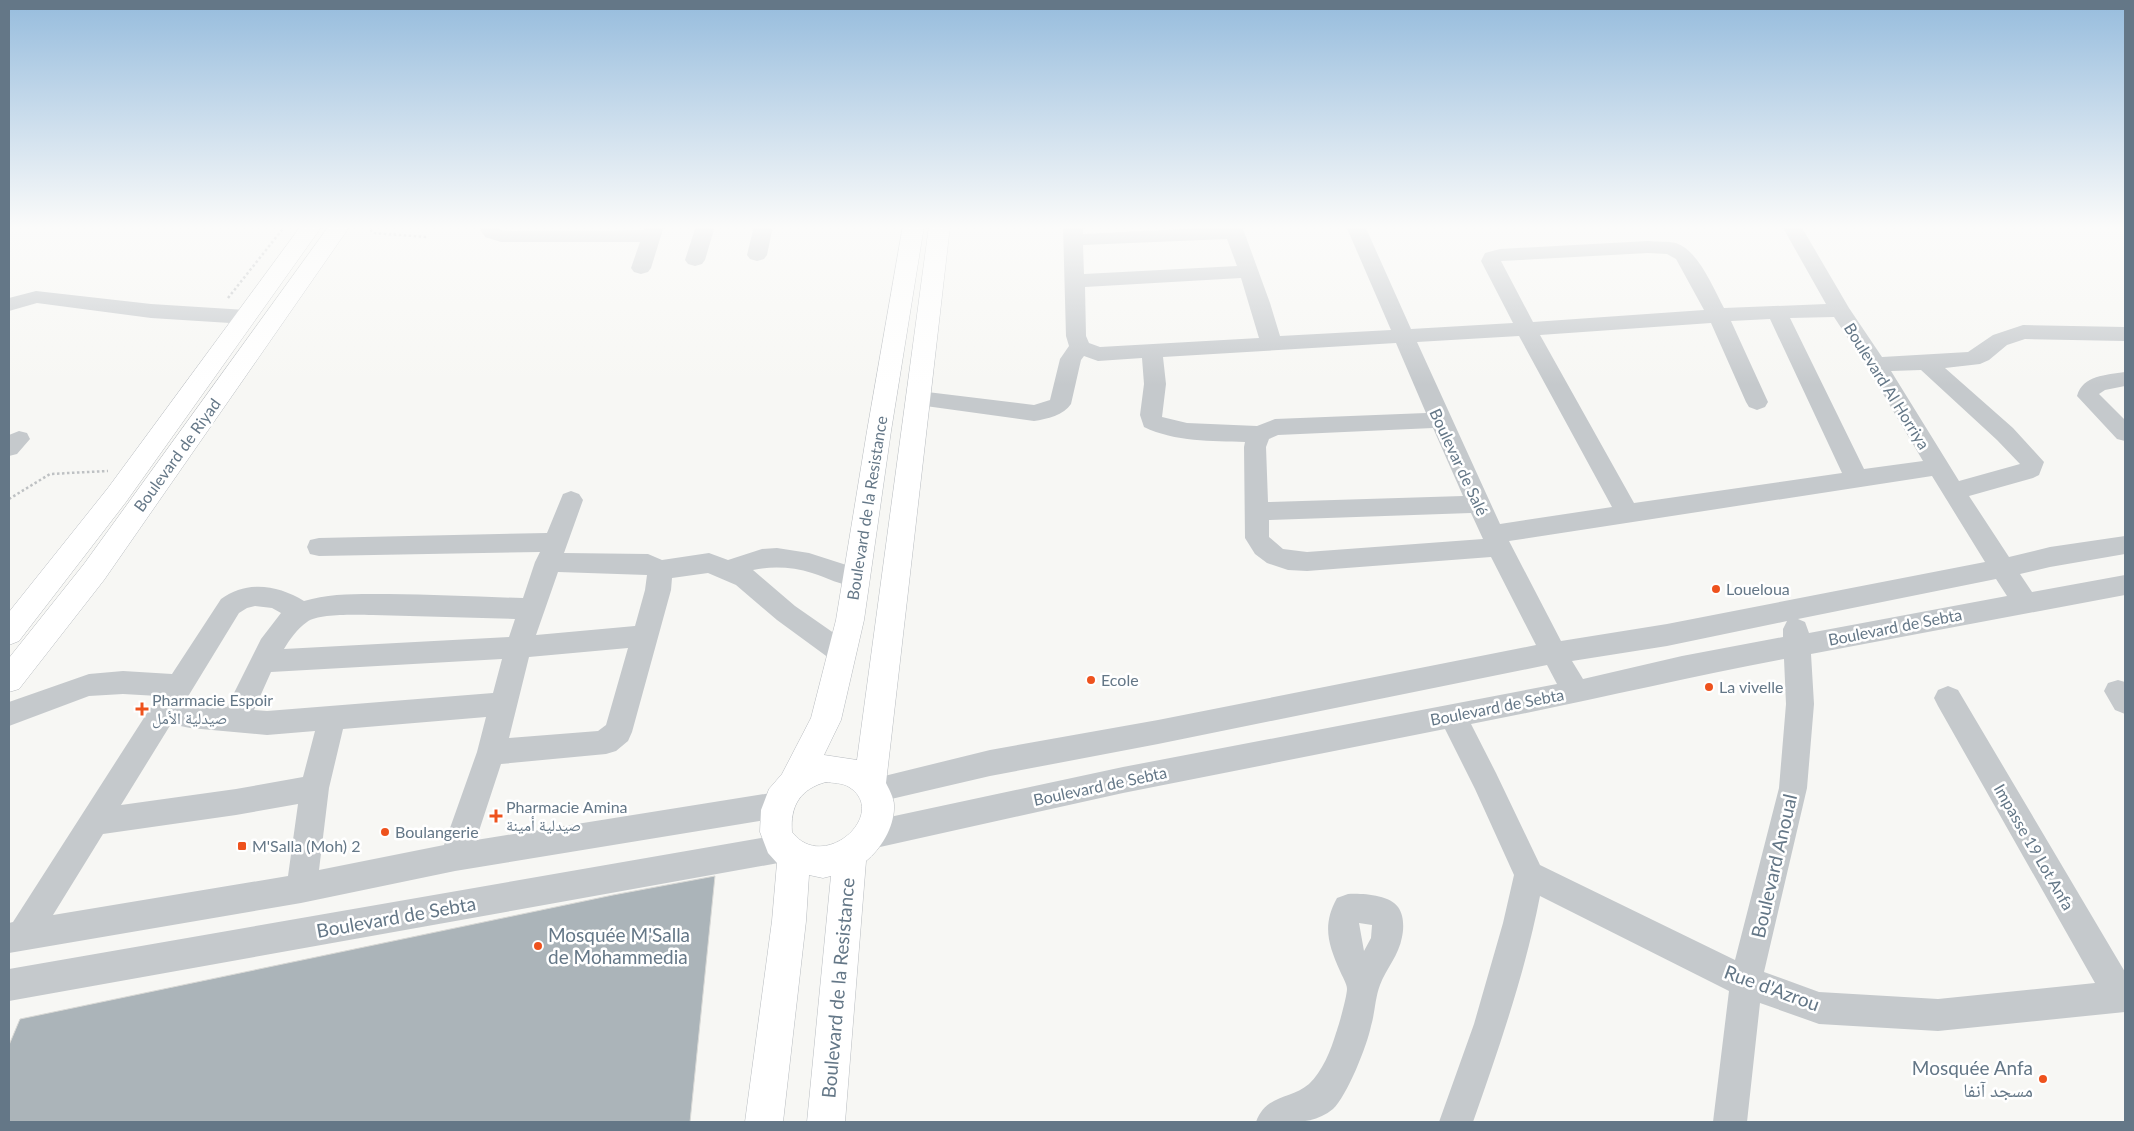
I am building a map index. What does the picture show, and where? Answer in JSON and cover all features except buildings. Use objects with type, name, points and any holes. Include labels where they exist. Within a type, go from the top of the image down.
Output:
[{"type":"main road","name":"Boulevard de Riyad","points":[[9,633],[117,495],[274,279]]},
{"type":"main road","name":"Boulevard de Riyad","points":[[9,680],[94,572],[302,279]]},
{"type":"main road","name":"Boulevard de la Resistance","points":[[785,794],[826,720],[850,620],[905,279]]},
{"type":"main road","points":[[872,787],[858,774],[840,768],[826,768],[809,773],[785,794],[774,820],[776,835],[789,852],[806,861],[836,860],[860,845],[878,820],[878,805],[872,787],[887,637],[934,279]]},
{"type":"main road","name":"Boulevard de la Resistance","points":[[826,1122],[860,845]]},
{"type":"main road","points":[[764,1122],[789,921],[789,852]]},
{"type":"street","points":[[919,399],[1034,412],[1043,412],[1060,404],[1071,359],[1080,347],[1074,321],[1075,281],[1117,279]]},
{"type":"street","points":[[1250,279],[1260,302],[1272,344]]},
{"type":"street","name":"Boulevar de Salé","points":[[1379,279],[1439,420],[1495,541],[1553,653],[1576,692]]},
{"type":"street","points":[[1500,279],[1628,514]]},
{"type":"street","points":[[1698,279],[1718,316],[1756,402]]},
{"type":"street","name":"Boulevard Al Horriya","points":[[1822,279],[2025,603]]},
{"type":"street","points":[[9,305],[24,299],[46,298],[151,312],[246,317]]},
{"type":"street","points":[[1080,347],[1098,354],[1777,312],[1840,310]]},
{"type":"street","points":[[1777,312],[1856,478]]},
{"type":"street","points":[[1876,364],[1926,363],[1972,359],[1981,355],[2000,340],[2023,332],[2116,334],[2125,353]]},
{"type":"street","points":[[1152,351],[1155,384],[1151,415],[1152,421],[1156,425],[1176,429],[1259,434],[1275,427],[1439,420]]},
{"type":"street","points":[[1926,363],[2005,434],[2030,459],[2032,466],[2025,472],[2011,477],[1955,491]]},
{"type":"street","points":[[2125,379],[2099,384],[2090,389],[2088,396],[2125,433]]},
{"type":"street","points":[[1259,434],[1255,447],[1257,538],[1260,545],[1277,558],[1285,560],[1333,560],[1495,541],[1544,528],[1856,478],[1938,467]]},
{"type":"street","points":[[456,857],[491,752],[518,647],[571,500]]},
{"type":"street","points":[[1255,511],[1478,504]]},
{"type":"street","points":[[872,787],[1553,653],[1667,635],[2050,557],[2125,545]]},
{"type":"street","points":[[319,547],[551,552],[648,564],[660,570],[709,563],[745,578],[786,613],[842,653]]},
{"type":"street","points":[[729,570],[748,562],[778,557],[806,560],[856,578]]},
{"type":"street","points":[[491,752],[566,748],[606,742],[618,732],[658,590],[660,570]]},
{"type":"street","name":"Boulevard de Sebta","points":[[860,845],[1123,780],[1576,692],[1682,667],[2125,585]]},
{"type":"street","points":[[16,936],[94,822],[230,606],[235,601],[249,595],[259,596],[292,606],[300,612]]},
{"type":"street","points":[[235,721],[264,661],[282,630],[300,612],[318,607],[354,605],[531,609]]},
{"type":"street","name":"Boulevard Anoual","points":[[1730,1122],[1746,982],[1793,788],[1800,704],[1798,646],[1794,609]]},
{"type":"street","points":[[264,661],[518,647],[645,636]]},
{"type":"street","points":[[9,714],[90,685],[118,683],[179,686]]},
{"type":"street","name":"Impasse 19 Lot Anfa","points":[[1948,698],[2123,996]]},
{"type":"street","points":[[163,710],[235,721],[267,723],[503,704]]},
{"type":"street","points":[[1452,716],[1486,782],[1529,875],[1519,923],[1493,1015],[1456,1122]]},
{"type":"street","points":[[300,888],[315,788],[332,718]]},
{"type":"street","points":[[94,822],[236,802],[315,788]]},
{"type":"street","points":[[16,936],[300,888],[785,794]]},
{"type":"street","name":"Boulevard de Sebta","points":[[9,985],[789,852]]},
{"type":"street","name":"Rue d'Azrou","points":[[1529,875],[1746,982],[1820,1008],[1938,1015],[2123,996]]},
{"type":"street","points":[[1273,1122],[1283,1113],[1318,1099],[1326,1091],[1355,1028],[1363,986]]},
{"type":"path","points":[[9,499],[45,476],[56,472],[112,471]]},
{"type":"place","name":"Loueloua","points":[[1716,589]]},
{"type":"place","name":"Ecole","points":[[1091,680]]},
{"type":"place","name":"La vivelle","points":[[1709,687]]},
{"type":"place","name":"Pharmacie Espoir صيدلية الأمل","points":[[142,709]]},
{"type":"place","name":"Pharmacie Amina صيدلية أمينة","points":[[496,816]]},
{"type":"place","name":"Boulangerie","points":[[385,832]]},
{"type":"place","name":"M'Salla (Moh) 2","points":[[242,846]]},
{"type":"place","name":"Mosquée M'Salla de Mohammedia","points":[[538,946]]},
{"type":"place","name":"Mosquée Anfa مسجد آنفا","points":[[2043,1079]]}]
